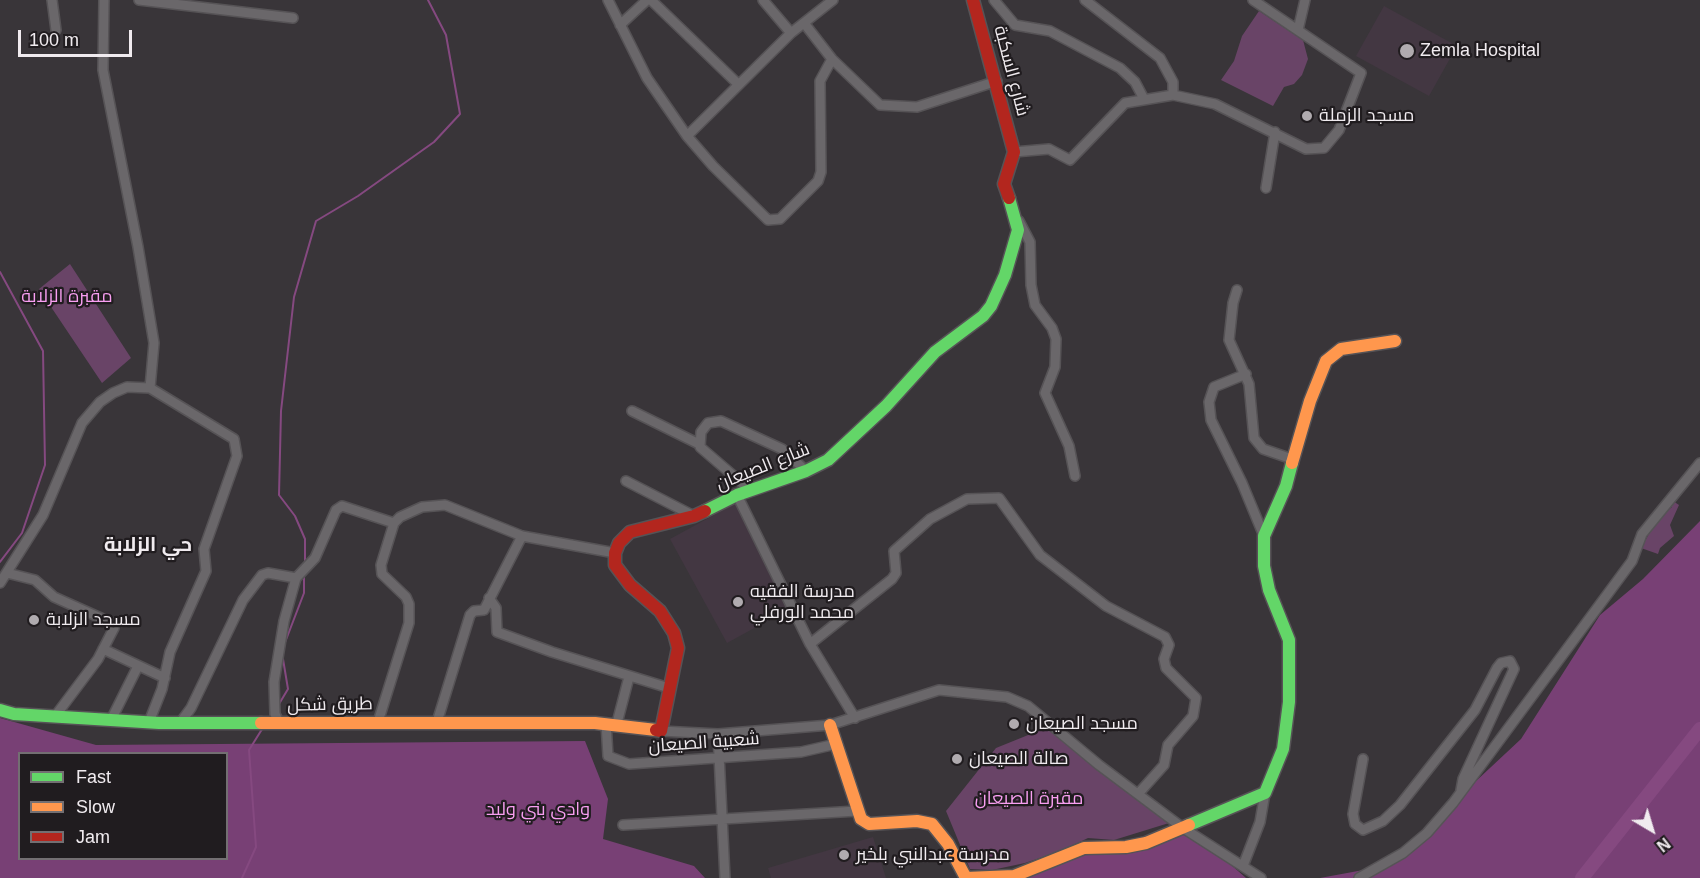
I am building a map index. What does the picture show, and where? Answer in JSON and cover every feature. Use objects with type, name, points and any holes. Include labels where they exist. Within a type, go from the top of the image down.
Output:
[{"type":"main road","name":"شارع السكبة","points":[[973,0],[997,81],[1014,152]]},
{"type":"main road","name":"شارع الصيعان","points":[[615,553],[630,532],[643,526],[694,516],[736,495],[806,471],[828,460],[886,406],[935,352],[983,316],[991,306],[1005,274],[1018,230],[1016,216],[1004,184],[1014,152]]},
{"type":"main road","points":[[830,725],[861,819],[869,824],[917,821],[932,824],[948,844],[966,878],[1014,876],[1079,850],[1126,847],[1183,828],[1265,793],[1283,749],[1289,702],[1289,640],[1283,620],[1269,590],[1263,558],[1263,536],[1286,486],[1292,459],[1326,361],[1341,349],[1395,341]]},
{"type":"main road","points":[[615,553],[615,565],[621,575],[660,610],[674,633],[678,648],[661,731]]},
{"type":"main road","name":"طريق شكل","points":[[0,710],[14,714],[148,722],[611,723],[661,731]]},
{"type":"street","points":[[52,0],[56,30]]},
{"type":"street","points":[[104,0],[103,70],[154,344],[150,388]]},
{"type":"street","points":[[139,0],[293,18]]},
{"type":"street","points":[[608,0],[647,78],[687,136],[713,166],[768,220],[780,219],[818,181],[820,81],[832,59]]},
{"type":"street","points":[[620,25],[649,0],[738,84]]},
{"type":"street","points":[[763,0],[791,33]]},
{"type":"street","points":[[687,136],[791,33],[833,0]]},
{"type":"street","points":[[994,0],[1015,25],[1050,31],[1120,68],[1135,82],[1144,99]]},
{"type":"street","points":[[1085,0],[1160,58],[1173,82],[1173,95]]},
{"type":"street","points":[[1014,152],[1049,149],[1070,160],[1125,103],[1173,95],[1215,104],[1306,149],[1324,148],[1339,130],[1361,73],[1253,0]]},
{"type":"street","points":[[1298,30],[1305,0]]},
{"type":"street","points":[[804,23],[832,59],[872,100],[889,107],[917,107],[997,81]]},
{"type":"street","points":[[1266,188],[1275,132]]},
{"type":"street","points":[[1016,216],[1030,242],[1030,285],[1035,305],[1052,328],[1056,339],[1055,367],[1045,393],[1068,446],[1075,476]]},
{"type":"street","points":[[1237,291],[1233,303],[1229,340],[1246,374],[1252,398],[1254,438],[1268,452],[1292,459]]},
{"type":"street","points":[[1246,374],[1214,387],[1209,402],[1210,420],[1242,483],[1263,536]]},
{"type":"street","points":[[0,584],[43,515],[86,417],[113,393],[127,387],[150,388],[234,439],[238,448],[204,549],[206,571],[170,652],[165,678],[148,722]]},
{"type":"street","points":[[632,411],[699,444],[703,451],[750,490]]},
{"type":"street","points":[[699,444],[704,426],[714,420],[721,421],[782,449],[806,471]]},
{"type":"street","points":[[1359,878],[1403,854],[1427,833],[1461,793],[1632,561],[1642,534],[1700,463]]},
{"type":"street","points":[[626,481],[694,516]]},
{"type":"street","points":[[736,495],[810,644],[855,718]]},
{"type":"street","points":[[810,644],[892,579],[896,573],[894,551],[930,519],[967,499],[999,498],[1040,555],[1106,606],[1165,637],[1169,645],[1164,659],[1166,668],[1196,698],[1196,709],[1193,716],[1168,745],[1164,765],[1138,794]]},
{"type":"street","points":[[280,724],[275,714],[274,682],[284,621],[297,578],[315,558],[339,507],[344,505],[394,523]]},
{"type":"street","points":[[378,722],[410,623],[409,604],[406,597],[382,573],[381,565],[394,523],[411,510],[445,505],[522,536],[615,553]]},
{"type":"street","points":[[437,722],[470,615],[474,611],[484,610],[522,536]]},
{"type":"street","points":[[7,573],[35,580],[60,601],[112,623],[114,630],[103,649],[56,715]]},
{"type":"street","points":[[180,723],[190,708],[243,600],[258,580],[268,573],[297,578]]},
{"type":"street","points":[[489,598],[496,608],[497,632],[629,677],[669,688]]},
{"type":"street","points":[[103,649],[165,678]]},
{"type":"street","points":[[1363,759],[1353,814],[1355,824],[1363,830],[1383,821],[1400,805],[1475,710],[1497,668],[1501,663],[1510,661],[1514,669],[1463,779],[1461,793]]},
{"type":"street","points":[[111,720],[138,666]]},
{"type":"street","points":[[611,723],[629,677]]},
{"type":"street","points":[[661,731],[718,734],[830,725],[939,690],[1008,697],[1028,706],[1099,765],[1183,828],[1261,878]]},
{"type":"street","name":"شعبية الصيعان","points":[[611,723],[608,756],[623,764],[801,752],[836,744]]},
{"type":"street","points":[[718,734],[725,878]]},
{"type":"street","points":[[1243,866],[1260,822],[1265,793]]},
{"type":"street","points":[[623,825],[722,821],[857,811]]},
{"type":"shaded area","name":"Zemla Hospital","points":[[1384,6],[1457,46],[1429,96],[1356,56]]},
{"type":"shaded area","points":[[738,502],[789,609],[727,643],[670,539]]},
{"type":"shaded area","name":"مدرسة عبدالنبي بلخير","points":[[873,837],[886,878],[771,878],[768,868]]},
{"type":"green space","points":[[1259,11],[1303,40],[1308,59],[1302,75],[1294,84],[1284,87],[1273,106],[1221,80],[1234,61],[1242,36]]},
{"type":"green space","name":"مقبرة الزلابة","points":[[70,264],[131,358],[102,383],[39,289]]},
{"type":"green space","points":[[1673,501],[1679,505],[1670,525],[1674,536],[1660,548],[1658,554],[1641,548],[1658,518],[1672,507],[1670,504]]},
{"type":"green space","points":[[1700,521],[1700,878],[1320,878],[1385,866],[1521,739],[1600,615],[1643,579]]},
{"type":"green space","name":"وادي بني وليد","points":[[0,718],[96,745],[585,741],[608,799],[603,839],[694,866],[705,878],[0,878]]},
{"type":"green space","name":"مقبرة الصيعان","points":[[1048,727],[1169,823],[1114,840],[1088,838],[1061,851],[1025,863],[992,870],[970,869],[946,811],[996,748]]},
{"type":"green space","points":[[1187,826],[1246,878],[980,878],[981,877]]},
{"type":"waterway","points":[[305,564],[305,539],[295,516],[279,495],[281,411],[294,297],[316,221],[358,196],[434,142],[460,114],[446,35],[428,0]]},
{"type":"waterway","points":[[0,272],[43,351],[45,465],[22,533],[0,562]]},
{"type":"waterway","points":[[284,645],[304,593],[304,573]]},
{"type":"waterway","points":[[279,704],[288,689],[282,653]]},
{"type":"waterway","points":[[242,878],[256,847],[249,750],[264,726]]},
{"type":"waterway","name":"وادي بني وليد","points":[[1582,878],[1700,729]]},
{"type":"traffic: fast","points":[[705,511],[737,495],[806,471],[828,460],[886,406],[935,352],[983,316],[991,306],[1005,275],[1018,230],[1009,198]]},
{"type":"traffic: fast","points":[[1189,825],[1265,793],[1283,749],[1289,702],[1289,640],[1269,590],[1264,566],[1264,536],[1286,486],[1292,463]]},
{"type":"traffic: fast","points":[[0,710],[14,714],[159,723],[261,723]]},
{"type":"traffic: slow","points":[[1292,463],[1310,401],[1326,361],[1341,349],[1395,341]]},
{"type":"traffic: slow","points":[[261,723],[595,723],[656,730]]},
{"type":"traffic: slow","points":[[830,725],[861,819],[869,824],[917,821],[932,824],[948,844],[966,878],[1014,876],[1084,848],[1126,847],[1146,843],[1189,825]]},
{"type":"traffic: jam","points":[[973,0],[1014,152],[1004,184],[1009,198]]},
{"type":"traffic: jam","points":[[656,730],[661,731],[678,648],[674,633],[660,611],[630,585],[615,565],[615,553],[619,543],[630,532],[694,516],[705,511]]},
{"type":"place","name":"Zemla Hospital","points":[[1407,51]]},
{"type":"place","name":"مسجد الزملة","points":[[1307,116]]},
{"type":"place","name":"مدرسة الفقيه محمد الورفلي","points":[[738,602]]},
{"type":"place","name":"مسجد الزلابة","points":[[34,620]]},
{"type":"place","name":"مسجد الصيعان","points":[[1014,724]]},
{"type":"place","name":"صالة الصيعان","points":[[957,759]]},
{"type":"place","name":"مدرسة عبدالنبي بلخير","points":[[844,855]]},
{"type":"district","name":"حي الزلابة","points":[[148,545]]}]
